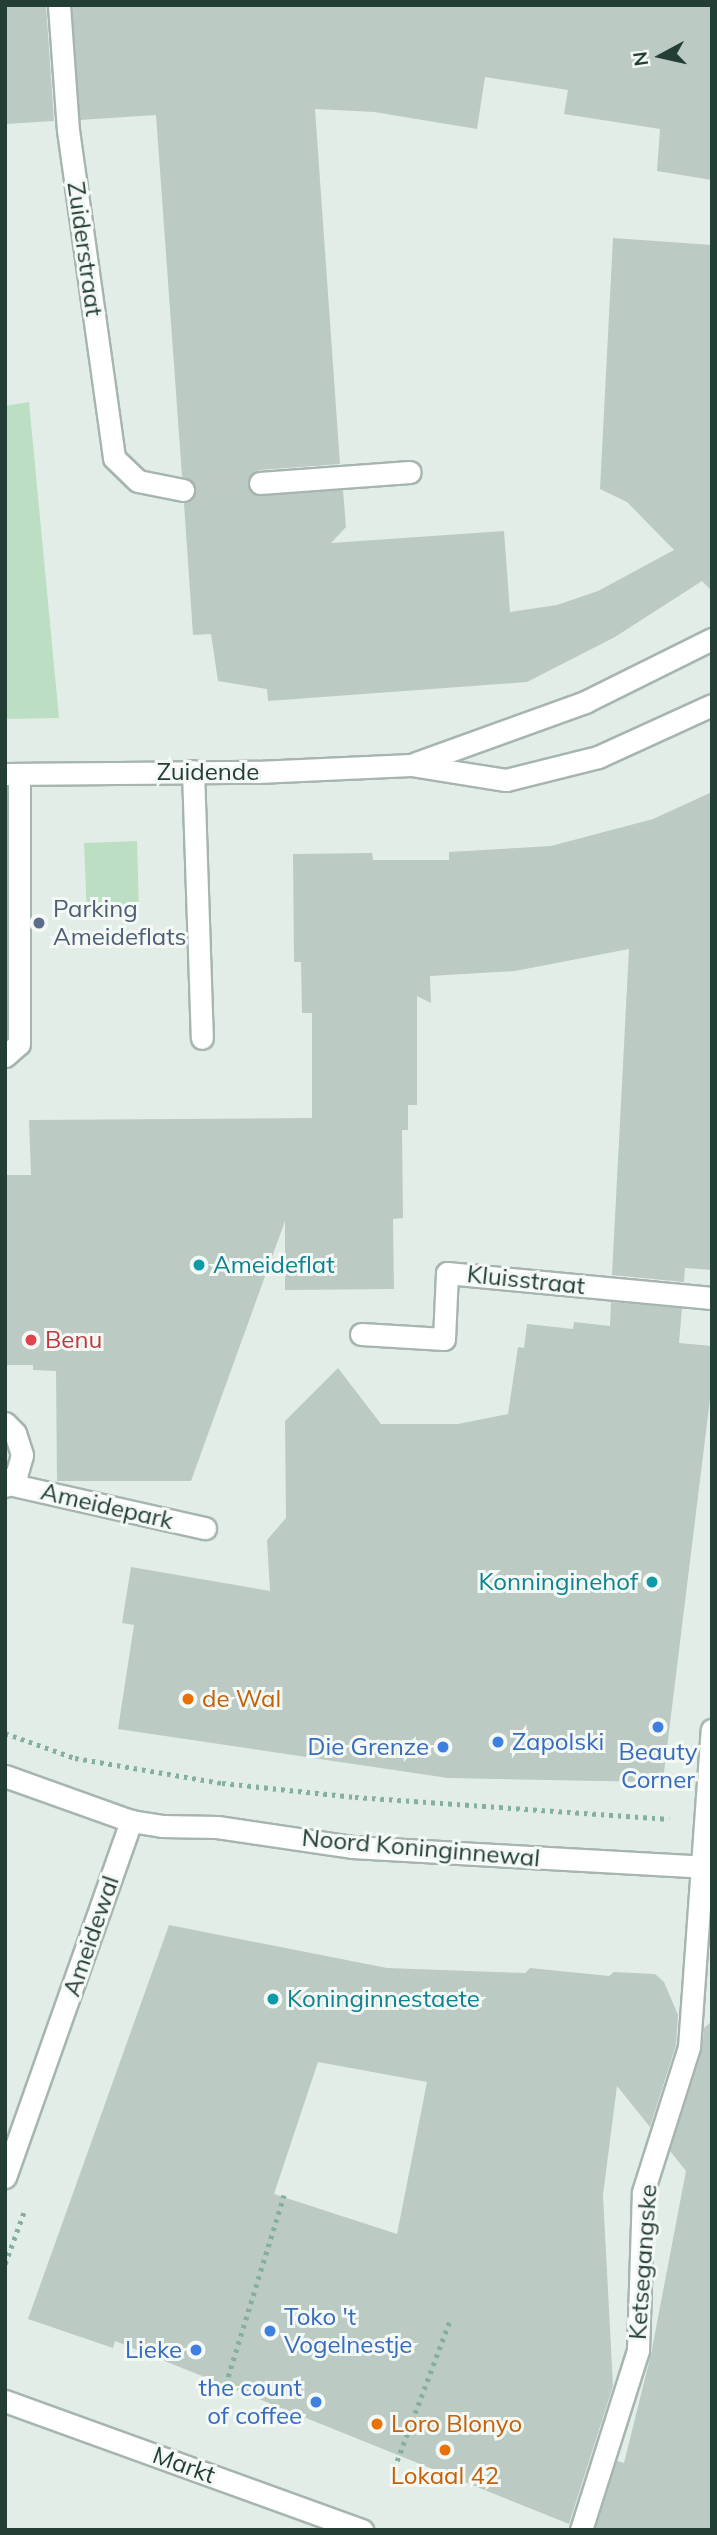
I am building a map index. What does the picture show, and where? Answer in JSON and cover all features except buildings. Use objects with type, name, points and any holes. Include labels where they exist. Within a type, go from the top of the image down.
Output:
[{"type":"street","name":"Zuiderstraat","points":[[59,5],[68,130],[114,458],[138,481],[183,490]]},
{"type":"street","points":[[260,484],[410,472]]},
{"type":"street","name":"Zuidende","points":[[411,765],[585,702],[710,644]]},
{"type":"street","name":"Zuidende","points":[[12,774],[194,772],[411,765],[506,780],[598,757],[712,705]]},
{"type":"street","points":[[194,772],[202,1038]]},
{"type":"street","points":[[5,1056],[19,1044],[12,774]]},
{"type":"street","name":"Kluisstraat","points":[[361,1334],[444,1339],[447,1273],[712,1298]]},
{"type":"street","name":"Ameidepark","points":[[5,1423],[20,1442],[22,1455],[7,1485],[205,1528]]},
{"type":"street","points":[[707,1867],[705,1821],[712,1730]]},
{"type":"street","points":[[5,1776],[131,1821]]},
{"type":"street","name":"Noord Koninginnewal","points":[[131,1821],[162,1826],[217,1827],[352,1847],[707,1867]]},
{"type":"street","name":"Ameidewal","points":[[5,2177],[131,1821]]},
{"type":"street","name":"Ketsegangske","points":[[581,2530],[638,2350],[643,2192],[689,2047],[707,1867]]},
{"type":"street","name":"Markt","points":[[5,2401],[362,2530]]},
{"type":"path","name":"Noord Koninginnewal","points":[[5,1733],[75,1758],[170,1775],[355,1797],[705,1821]]},
{"type":"path","points":[[223,2393],[284,2195]]},
{"type":"path","points":[[397,2460],[450,2320]]},
{"type":"green space","points":[[29,402],[59,718],[5,719],[5,406]]},
{"type":"green space","points":[[137,841],[139,912],[87,914],[84,843]]},
{"type":"tunnel","points":[[183,490],[260,483]]},
{"type":"place","name":"Parking Ameideflats","points":[[39,923]]},
{"type":"place","name":"Ameideflat","points":[[199,1265]]},
{"type":"place","name":"Benu","points":[[31,1340]]},
{"type":"place","name":"Konninginehof","points":[[652,1582]]},
{"type":"place","name":"de Wal","points":[[188,1699]]},
{"type":"place","name":"Beauty Corner","points":[[658,1727]]},
{"type":"place","name":"Zapolski","points":[[498,1742]]},
{"type":"place","name":"Die Grenze","points":[[443,1747]]},
{"type":"place","name":"Koninginnestaete","points":[[273,1999]]},
{"type":"place","name":"Toko 't Vogelnestje","points":[[270,2331]]},
{"type":"place","name":"Lieke","points":[[196,2350]]},
{"type":"place","name":"the count of coffee","points":[[316,2402]]},
{"type":"place","name":"Loro Blonyo","points":[[377,2424]]},
{"type":"place","name":"Lokaal 42","points":[[445,2450]]}]
